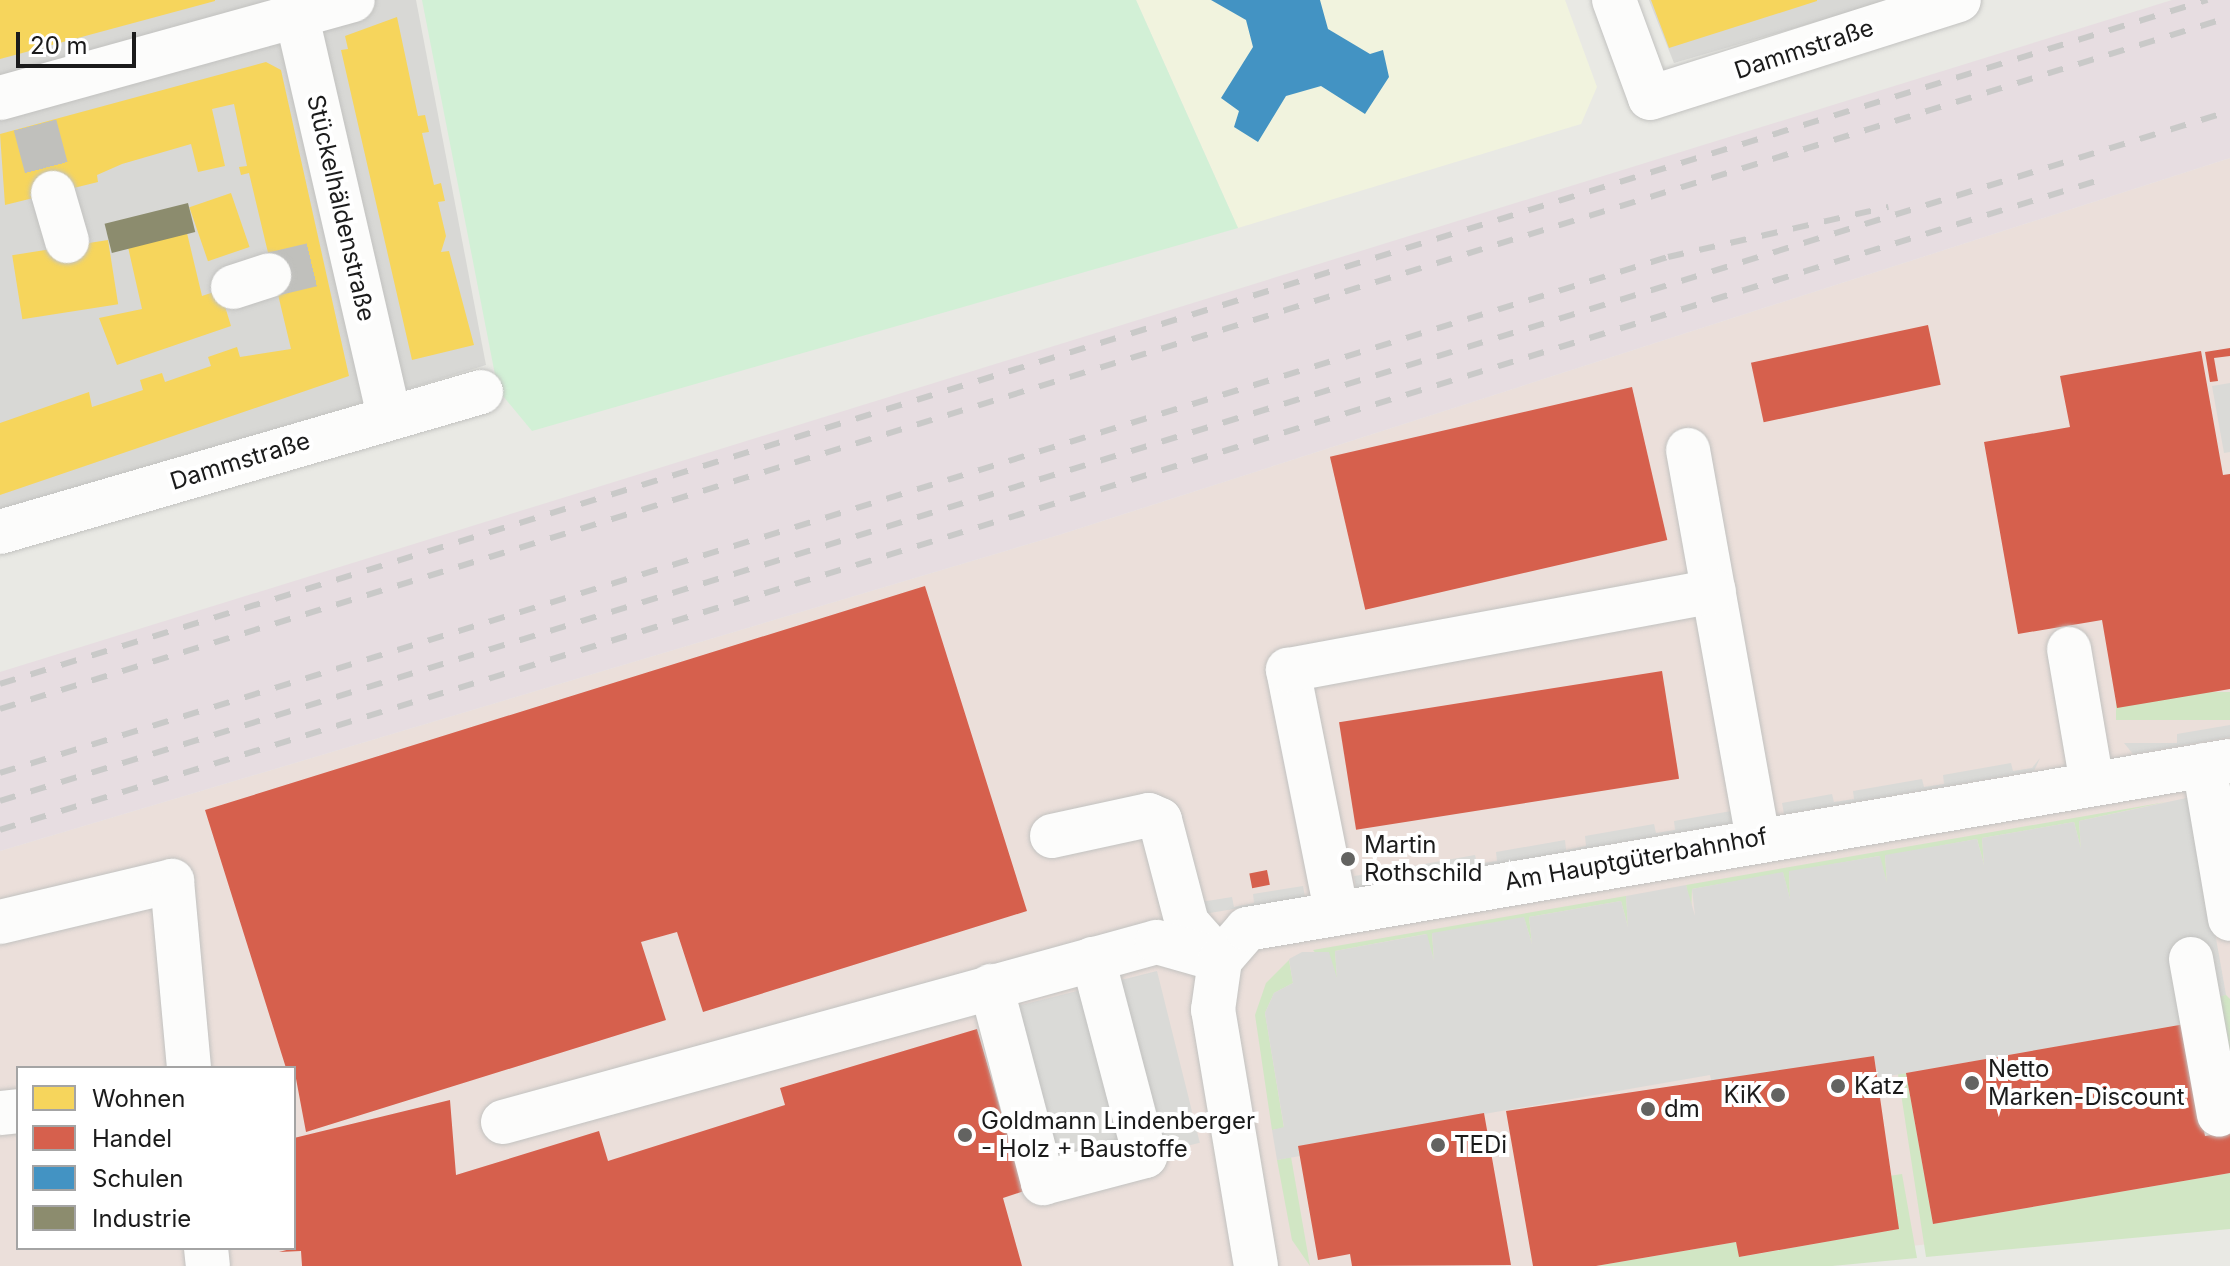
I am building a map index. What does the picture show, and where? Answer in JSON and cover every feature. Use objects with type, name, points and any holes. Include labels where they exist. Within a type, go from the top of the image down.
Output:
[{"type":"street","points":[[20,105],[295,8],[353,0]]},
{"type":"street","name":"Dammstraße","points":[[1614,0],[1650,98],[1959,0]]},
{"type":"street","name":"Stückelhäldenstraße","points":[[295,8],[338,259],[389,417]]},
{"type":"street","points":[[53,193],[67,241]]},
{"type":"street","name":"Dammstraße","points":[[0,532],[481,392]]},
{"type":"street","points":[[1688,450],[1758,839]]},
{"type":"street","points":[[1336,910],[1288,670],[1714,591]]},
{"type":"street","points":[[2069,649],[2092,784]]},
{"type":"street","points":[[2217,763],[2230,919]]},
{"type":"street","name":"Am Hauptgüterbahnhof","points":[[1220,960],[1247,929],[1336,910],[2217,763]]},
{"type":"street","points":[[1052,836],[1149,815],[1160,820],[1187,923],[1220,960],[1213,1010],[1256,1266]]},
{"type":"street","points":[[0,922],[172,881],[189,1066]]},
{"type":"street","points":[[503,1122],[1157,942],[1220,960]]},
{"type":"street","points":[[991,986],[1043,1183],[1130,1160],[1145,1156],[1093,959]]},
{"type":"street","points":[[2191,959],[2219,1114]]},
{"type":"shaded area","points":[[0,0],[416,0],[486,365],[0,515]]},
{"type":"shaded area","points":[[422,0],[1136,0],[1238,228],[532,431],[498,390]]},
{"type":"shaded area","points":[[1136,0],[1565,0],[1597,87],[1581,124],[1238,228]]},
{"type":"shaded area","points":[[1649,0],[1892,0],[1674,63]]},
{"type":"shaded area","points":[[2172,0],[2230,0],[2230,158],[1062,534],[0,851],[0,672]]},
{"type":"shaded area","points":[[2230,158],[2230,1209],[1740,1266],[0,1266],[0,851],[1062,534]]},
{"type":"shaded area","points":[[2230,383],[2230,452],[2224,453],[2212,386]]},
{"type":"shaded area","points":[[2230,725],[2230,737],[2133,754],[2124,743],[2177,743],[2177,734]]},
{"type":"shaded area","points":[[2040,758],[2034,771],[1784,814],[1782,803],[1832,794],[1834,802],[1854,799],[1853,791],[1922,779],[1924,787],[1944,784],[1943,775],[2011,763],[2013,771],[2032,768]]},
{"type":"shaded area","points":[[2191,797],[2226,995],[2211,997],[2185,1024],[1878,1078],[1874,1056],[1712,1084],[1710,1075],[1299,1146],[1300,1156],[1277,1160],[1272,1130],[1284,1127],[1265,1013],[1274,993],[1293,983],[1289,959],[1302,952],[1329,952],[1337,978],[1335,951],[1427,934],[1434,961],[1432,933],[1524,917],[1532,944],[1529,917],[1621,901],[1628,927],[1626,896],[1686,885],[1695,916],[1692,889],[1783,872],[1790,899],[1789,871],[1880,856],[1887,883],[1885,855],[1977,839],[1984,865],[1982,838],[2074,822],[2081,849],[2079,821]]},
{"type":"shaded area","points":[[1737,810],[1738,822],[1356,888],[1354,876],[1386,871],[1388,880],[1408,877],[1407,867],[1475,855],[1477,864],[1497,861],[1496,852],[1565,840],[1566,850],[1586,846],[1585,836],[1654,824],[1656,833],[1675,830],[1674,821]]},
{"type":"shaded area","points":[[1303,886],[1305,897],[1204,914],[1201,902],[1232,897],[1234,907],[1254,903],[1253,894]]},
{"type":"shaded area","points":[[1157,971],[1200,1143],[1029,1185],[986,1014]]},
{"type":"green space","points":[[2116,692],[2230,692],[2230,720],[2116,720]]},
{"type":"green space","points":[[2166,802],[2079,821],[2081,849],[2074,822],[1982,838],[1984,865],[1977,839],[1885,856],[1887,883],[1879,856],[1789,872],[1790,899],[1783,873],[1692,889],[1691,914],[1686,885]]},
{"type":"green space","points":[[1626,896],[1628,927],[1621,901],[1529,917],[1532,944],[1524,918],[1432,934],[1434,961],[1426,934],[1335,951],[1337,978],[1313,950]]},
{"type":"green space","points":[[1289,960],[1293,983],[1274,993],[1265,1013],[1284,1128],[1272,1130],[1255,1015],[1266,983]]},
{"type":"green space","points":[[2226,995],[2230,999],[2230,1106],[2211,997]]},
{"type":"green space","points":[[1906,1073],[1933,1224],[2230,1173],[2230,1229],[1926,1257],[1898,1074]]},
{"type":"green space","points":[[1291,1157],[1310,1266],[1292,1240],[1277,1160]]},
{"type":"green space","points":[[1902,1174],[1917,1258],[1832,1266],[1596,1266],[1736,1242],[1740,1257],[1898,1229],[1889,1176]]},
{"type":"building: Wohnen","points":[[0,0],[215,0],[215,1],[0,59]]},
{"type":"building: Wohnen","points":[[1651,0],[1817,0],[1817,1],[1669,48]]},
{"type":"building: Wohnen","points":[[397,17],[418,116],[425,115],[429,132],[422,133],[434,185],[441,183],[445,201],[438,202],[446,236],[441,252],[449,251],[474,345],[412,360],[341,50],[348,49],[345,36]]},
{"type":"building: Wohnen","points":[[266,62],[281,70],[349,376],[0,495],[0,423],[89,392],[92,407],[143,390],[140,380],[162,373],[165,382],[211,366],[208,357],[237,347],[240,357],[291,349],[249,173],[241,175],[239,167],[247,166],[234,104],[212,109],[225,166],[198,172],[191,144],[122,164],[97,175],[98,182],[5,205],[0,134]]},
{"type":"building: Wohnen","points":[[231,193],[250,247],[208,261],[189,207]]},
{"type":"building: Wohnen","points":[[187,233],[202,296],[220,290],[231,326],[117,365],[99,318],[142,309],[128,247]]},
{"type":"building: Wohnen","points":[[108,240],[118,304],[22,319],[12,255]]},
{"type":"building: Handel","points":[[1928,325],[1941,385],[1764,422],[1751,363]]},
{"type":"building: Handel","points":[[2230,348],[2230,356],[2214,358],[2218,381],[2210,382],[2205,352]]},
{"type":"building: Handel","points":[[2201,351],[2223,475],[2230,474],[2230,689],[2117,708],[2102,620],[2018,634],[1984,442],[2070,427],[2060,376]]},
{"type":"building: Handel","points":[[1632,387],[1667,540],[1365,610],[1330,457]]},
{"type":"building: Handel","points":[[925,586],[1027,911],[703,1012],[677,932],[641,942],[666,1020],[306,1132],[296,1066],[285,1066],[205,810]]},
{"type":"building: Handel","points":[[1662,671],[1679,779],[1356,830],[1339,722]]},
{"type":"building: Handel","points":[[1267,870],[1270,885],[1252,888],[1249,873]]},
{"type":"building: Handel","points":[[2185,1024],[2205,1136],[2230,1132],[2230,1173],[1933,1224],[1906,1073]]},
{"type":"building: Handel","points":[[977,1029],[1024,1191],[1003,1198],[1022,1266],[302,1266],[301,1251],[279,1252],[296,1250],[296,1138],[450,1100],[456,1175],[599,1131],[608,1161],[785,1105],[780,1088]]},
{"type":"building: Handel","points":[[1874,1056],[1899,1229],[1739,1257],[1736,1242],[1596,1266],[1533,1266],[1506,1111]]},
{"type":"building: Handel","points":[[1484,1113],[1511,1265],[1352,1266],[1350,1254],[1318,1260],[1298,1146]]},
{"type":"building: Schulen","points":[[1211,0],[1320,0],[1328,29],[1370,54],[1383,50],[1389,77],[1365,114],[1321,86],[1286,96],[1258,142],[1234,127],[1239,111],[1221,98],[1253,47],[1246,20]]},
{"type":"building: Industrie","points":[[188,203],[195,232],[112,253],[105,224]]},
{"type":"tunnel","points":[[35,125],[53,193]]},
{"type":"tunnel","points":[[269,275],[324,262]]},
{"type":"railway","points":[[0,684],[2207,0]]},
{"type":"railway","points":[[0,709],[2230,17]]},
{"type":"railway","points":[[0,801],[2230,111]]},
{"type":"railway","points":[[0,830],[2096,181]]},
{"type":"railway","points":[[0,773],[1668,257],[1888,207]]},
{"type":"place","name":"Martin Rothschild","points":[[1348,859]]},
{"type":"place","name":"Netto Marken-Discount","points":[[1972,1083]]},
{"type":"place","name":"Katz","points":[[1838,1086]]},
{"type":"place","name":"KiK","points":[[1778,1095]]},
{"type":"place","name":"dm","points":[[1648,1109]]},
{"type":"place","name":"Goldmann Lindenberger - Holz + Baustoffe","points":[[965,1135]]},
{"type":"place","name":"TEDi","points":[[1438,1145]]}]
